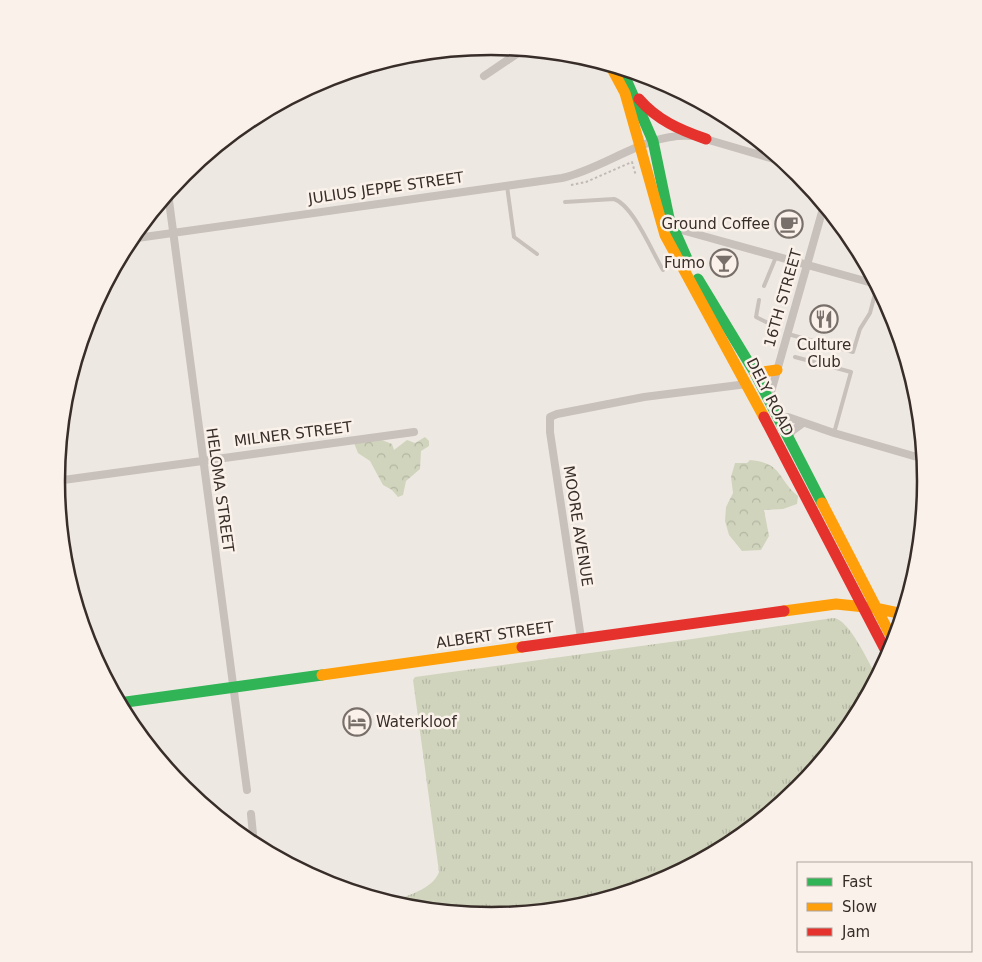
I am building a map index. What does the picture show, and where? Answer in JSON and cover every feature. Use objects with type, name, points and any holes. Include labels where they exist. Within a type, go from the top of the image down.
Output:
[{"type":"main road","name":"DELY ROAD","points":[[614,74],[624,93],[665,235],[747,384],[884,647]]},
{"type":"main road","name":"DELY ROAD","points":[[625,77],[653,142],[665,207],[672,229],[704,290],[769,399],[889,633]]},
{"type":"main road","points":[[631,90],[657,118],[674,128],[706,139]]},
{"type":"main road","points":[[755,373],[777,370]]},
{"type":"main road","points":[[769,399],[767,411],[779,447]]},
{"type":"main road","name":"ALBERT STREET","points":[[127,702],[829,604],[861,606],[896,612]]},
{"type":"street","points":[[484,76],[515,56]]},
{"type":"street","name":"JULIUS JEPPE STREET","points":[[143,236],[575,175],[653,142],[679,136],[706,139],[767,157]]},
{"type":"street","name":"HELOMA STREET","points":[[169,202],[247,790]]},
{"type":"street","name":"16TH STREET","points":[[769,399],[822,213]]},
{"type":"street","points":[[686,231],[867,282]]},
{"type":"street","name":"MOORE AVENUE","points":[[581,638],[550,432],[550,417],[644,397],[747,384]]},
{"type":"street","points":[[780,422],[788,417],[834,433],[916,457]]},
{"type":"street","points":[[788,438],[792,431],[803,423]]},
{"type":"street","name":"MILNER STREET","points":[[65,480],[414,432]]},
{"type":"street","points":[[250,814],[253,834]]},
{"type":"lane","points":[[507,186],[514,238],[537,254]]},
{"type":"lane","points":[[565,202],[619,200],[628,209],[663,270]]},
{"type":"lane","points":[[764,286],[776,256]]},
{"type":"lane","points":[[788,334],[853,352],[860,329],[870,312],[874,296]]},
{"type":"lane","points":[[759,300],[756,317],[774,326]]},
{"type":"lane","points":[[795,357],[851,372],[834,433]]},
{"type":"green space","points":[[369,435],[392,444],[394,450],[407,440],[415,443],[425,437],[429,441],[429,446],[421,451],[420,469],[406,481],[403,495],[398,497],[392,490],[383,485],[370,461],[358,453],[354,443]]},
{"type":"green space","points":[[750,460],[768,464],[774,468],[798,496],[797,504],[783,509],[764,510],[769,536],[761,550],[742,551],[729,535],[725,521],[726,507],[733,493],[731,477],[735,463],[747,463]]},
{"type":"green space","points":[[833,618],[846,625],[873,669],[845,718],[811,762],[792,782],[772,801],[728,835],[679,863],[654,875],[628,884],[574,899],[547,903],[491,907],[463,906],[402,897],[425,888],[436,878],[439,872],[413,680],[415,677]]},
{"type":"traffic: fast","points":[[625,77],[653,141],[669,218],[688,261]]},
{"type":"traffic: fast","points":[[698,279],[755,373],[822,503]]},
{"type":"traffic: fast","points":[[127,702],[322,675]]},
{"type":"traffic: slow","points":[[615,74],[625,93],[665,235],[764,417]]},
{"type":"traffic: slow","points":[[755,373],[777,370]]},
{"type":"traffic: slow","points":[[822,503],[889,632]]},
{"type":"traffic: slow","points":[[784,611],[836,604],[896,612]]},
{"type":"traffic: slow","points":[[322,675],[522,647]]},
{"type":"traffic: jam","points":[[639,99],[661,119],[706,139]]},
{"type":"traffic: jam","points":[[764,417],[884,647]]},
{"type":"traffic: jam","points":[[522,647],[784,611]]},
{"type":"place","name":"Ground Coffee","points":[[789,224]]},
{"type":"place","name":"Fumo","points":[[724,263]]},
{"type":"place","name":"Culture Club","points":[[824,319]]},
{"type":"place","name":"Waterkloof","points":[[357,722]]}]
